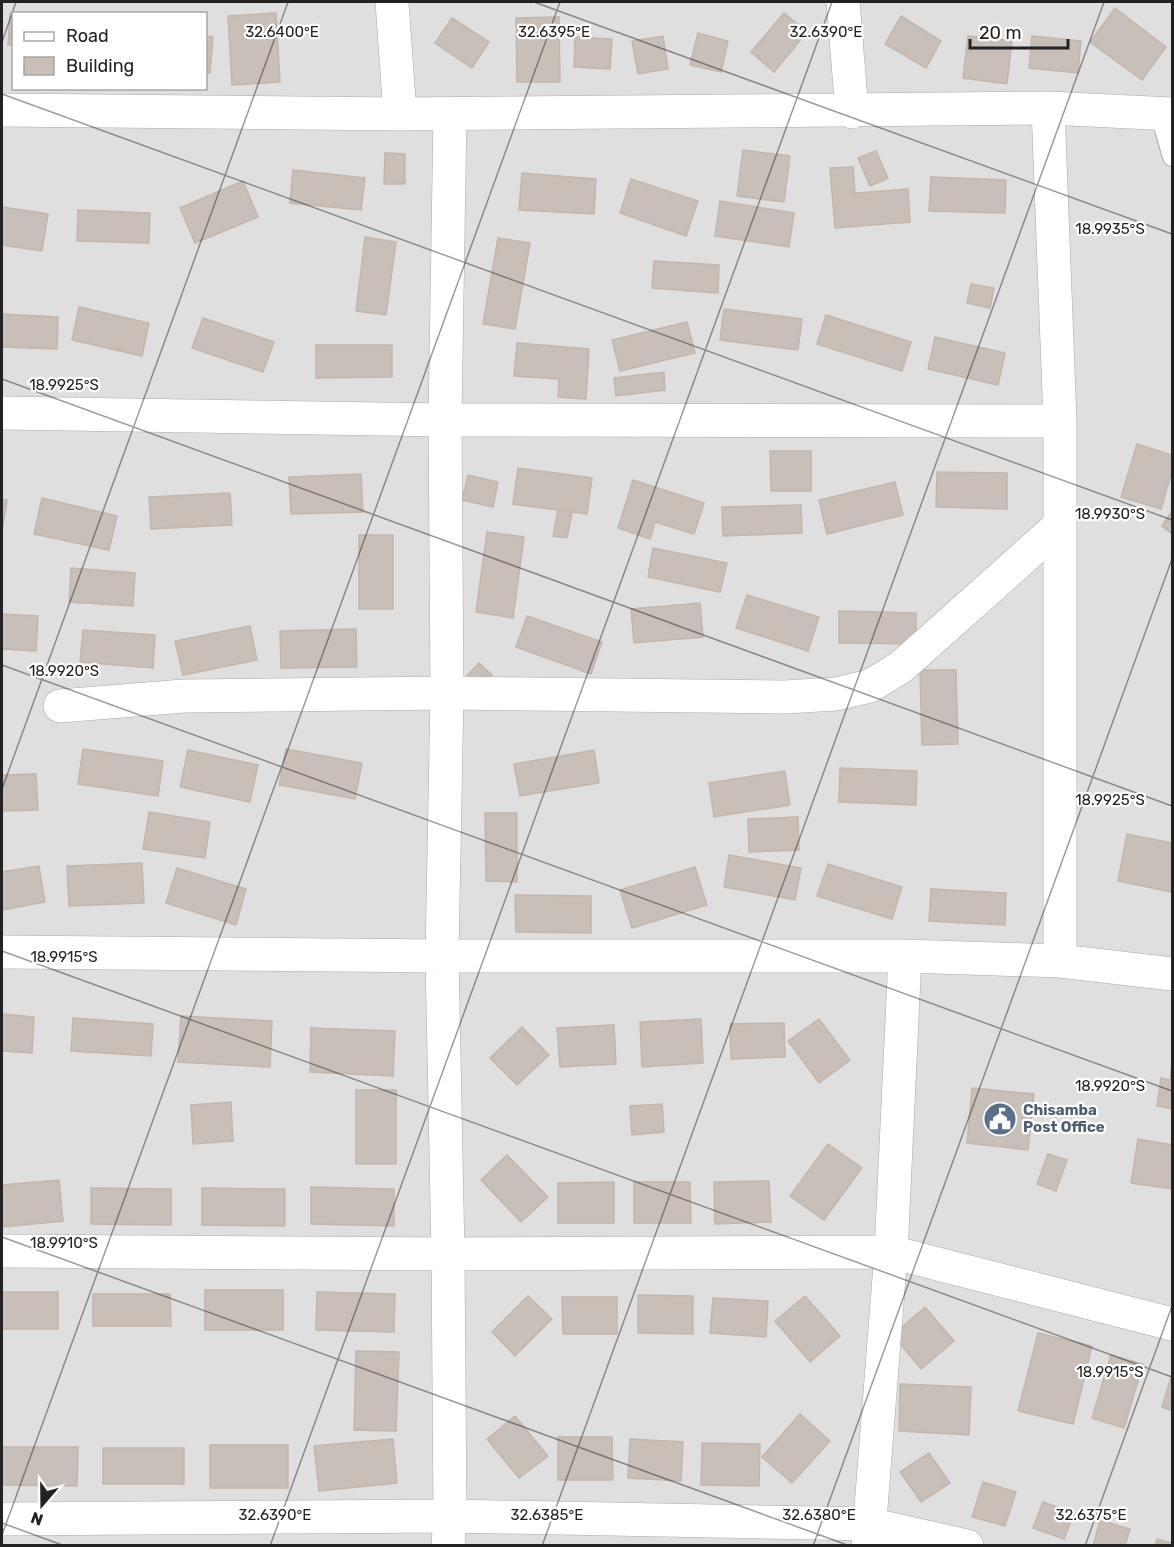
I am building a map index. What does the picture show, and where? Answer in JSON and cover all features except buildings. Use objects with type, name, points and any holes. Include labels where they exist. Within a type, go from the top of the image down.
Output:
[{"type":"street","points":[[392,2],[400,114]]},
{"type":"street","points":[[843,2],[852,112]]},
{"type":"street","points":[[2,110],[450,114],[852,112],[1048,108],[1166,113]]},
{"type":"street","points":[[1048,108],[1060,421],[1060,961]]},
{"type":"street","points":[[449,1531],[448,1254],[442,956],[447,693],[445,420],[450,114]]},
{"type":"street","points":[[2,413],[445,420],[1060,421]]},
{"type":"street","points":[[60,706],[184,696],[447,693],[785,697],[836,694],[870,686],[901,667],[1060,525]]},
{"type":"street","points":[[2,952],[442,956],[904,956],[1060,961],[1173,974]]},
{"type":"street","points":[[869,1535],[891,1252],[904,956]]},
{"type":"street","points":[[2,1251],[448,1254],[891,1252],[1173,1324]]},
{"type":"street","points":[[2,1519],[449,1531],[869,1535],[967,1545]]},
{"type":"lane","points":[[1166,113],[1173,157]]},
{"type":"shaded area","points":[[2,2],[1172,2],[1172,1545],[2,1545]]},
{"type":"place","name":"Chisamba Post Office","points":[[1000,1119]]}]
